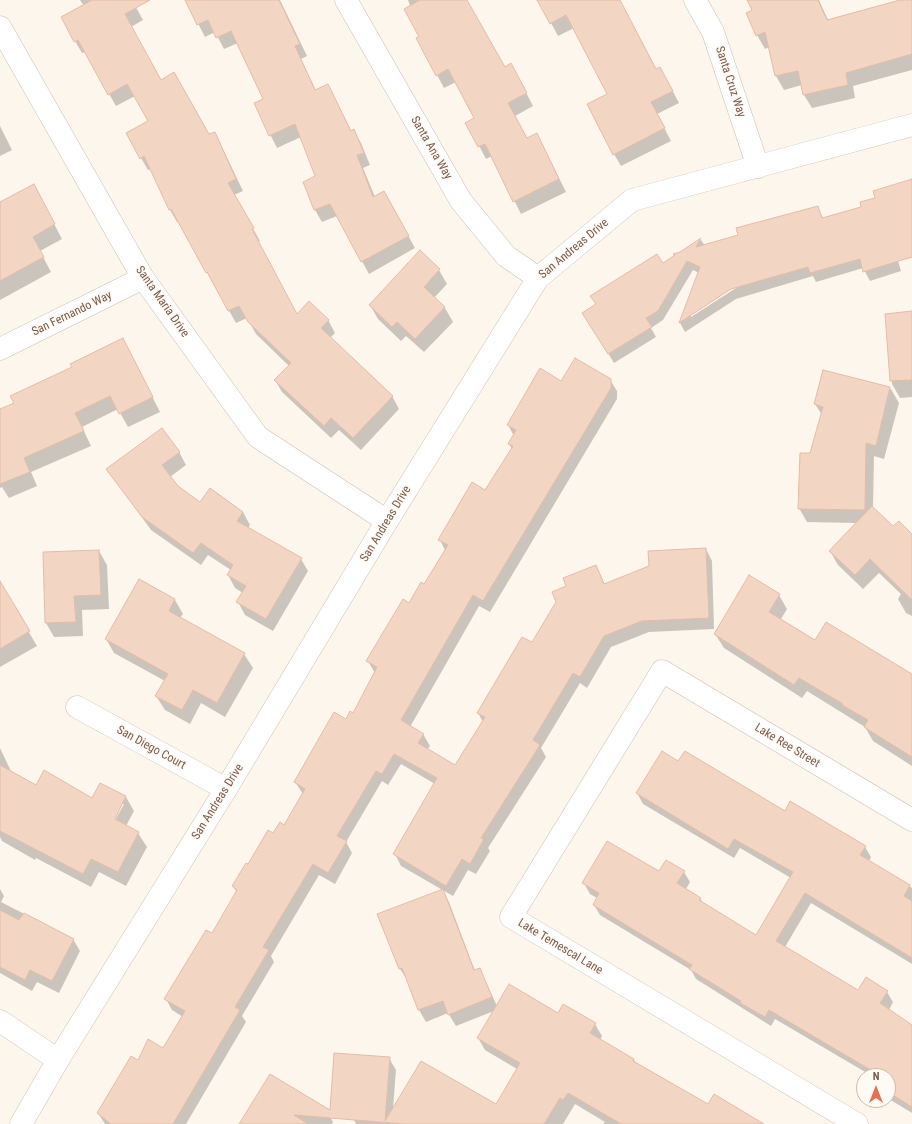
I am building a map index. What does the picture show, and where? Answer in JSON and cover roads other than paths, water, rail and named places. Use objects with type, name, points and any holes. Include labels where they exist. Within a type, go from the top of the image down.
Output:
[{"type":"street","name":"Santa Ana Way","points":[[346,0],[461,201],[506,256],[538,278]]},
{"type":"street","name":"Santa Cruz Way","points":[[695,0],[713,32],[758,167]]},
{"type":"street","name":"Santa Maria Drive","points":[[0,27],[143,278],[258,437],[387,521]]},
{"type":"street","name":"San Andreas Drive","points":[[21,1124],[58,1060],[226,789],[387,521],[538,278],[632,200],[912,125]]},
{"type":"street","name":"San Fernando Way","points":[[0,349],[143,278]]},
{"type":"street","name":"Lake Ree Street","points":[[662,671],[912,820]]},
{"type":"street","name":"Lake Temescal Lane","points":[[662,671],[511,917],[857,1124]]},
{"type":"street","name":"San Diego Court","points":[[77,707],[226,789]]},
{"type":"street","points":[[0,1021],[58,1060]]}]
